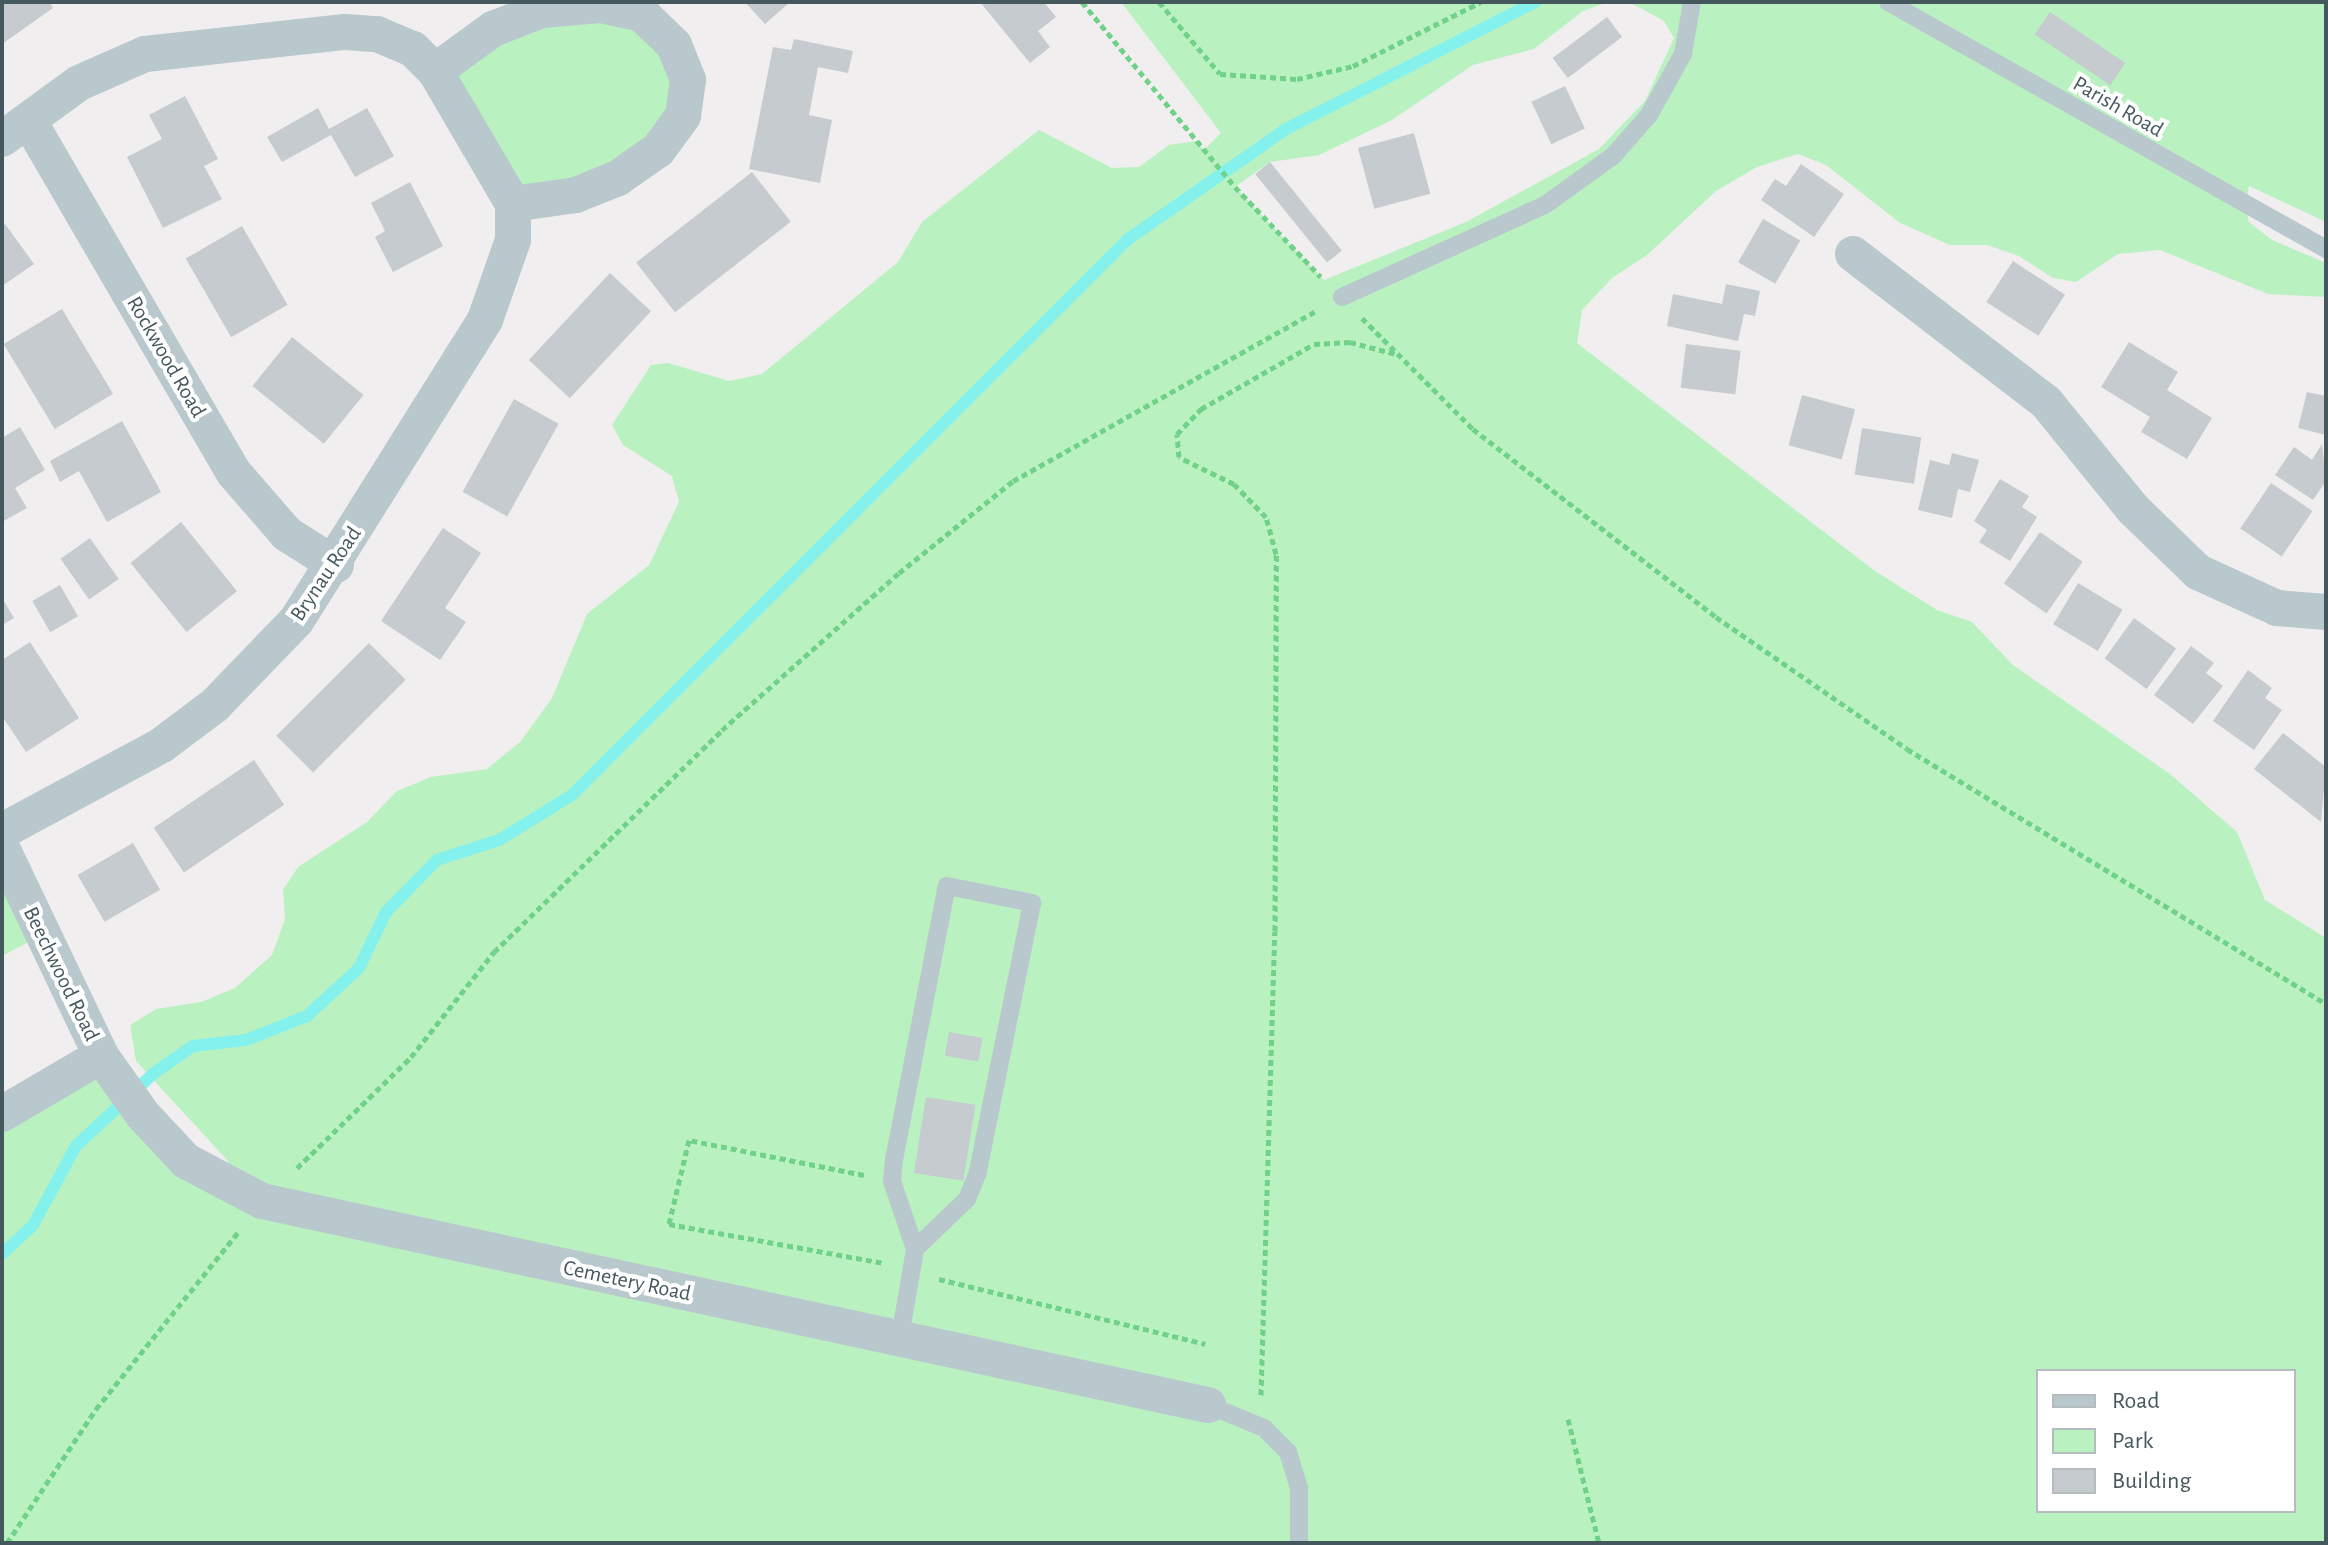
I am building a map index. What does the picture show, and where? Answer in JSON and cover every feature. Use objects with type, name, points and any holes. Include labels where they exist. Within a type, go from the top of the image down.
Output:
[{"type":"street","points":[[15,130],[79,83],[145,54],[366,33],[413,49],[435,71],[513,204],[576,195],[618,178],[658,150],[683,116],[688,80],[674,45],[642,14],[600,5],[542,10],[493,29],[435,71]]},
{"type":"street","name":"Rockwood Road","points":[[15,130],[234,473],[287,534],[336,565]]},
{"type":"street","name":"Brynau Road","points":[[2,831],[113,775],[215,705],[296,621],[336,565],[485,320],[513,240],[513,204]]},
{"type":"street","points":[[1853,254],[2037,393],[2144,520],[2198,572],[2277,608],[2326,612]]},
{"type":"street","name":"Beechwood Road","points":[[2,848],[101,1056]]},
{"type":"street","points":[[2,1114],[101,1056]]},
{"type":"street","name":"Cemetery Road","points":[[101,1056],[186,1161],[262,1201],[1208,1405]]},
{"type":"lane","points":[[1342,297],[1545,205],[1613,156],[1649,115],[1683,54],[1692,2]]},
{"type":"lane","name":"Parish Road","points":[[1888,2],[2326,249]]},
{"type":"lane","points":[[900,1337],[915,1249],[892,1181],[947,886],[1032,903],[978,1172],[967,1199],[915,1249]]},
{"type":"lane","points":[[1208,1405],[1264,1428],[1288,1452],[1299,1488],[1299,1543]]},
{"type":"path","points":[[1082,2],[1235,187],[1473,429],[1716,617],[1907,749],[2326,1004]]},
{"type":"path","points":[[1159,2],[1220,74],[1297,79],[1353,66],[1481,2]]},
{"type":"path","points":[[7,1543],[96,1409],[262,1201],[411,1057],[494,952],[722,730],[899,573],[1013,481],[1342,297]]},
{"type":"path","points":[[1264,1428],[1260,1379],[1275,931],[1276,554],[1266,517],[1234,484],[1179,457],[1177,434],[1201,409],[1314,344],[1350,342],[1398,354]]},
{"type":"path","points":[[892,1181],[689,1140],[669,1224],[911,1268],[965,1289],[1205,1344]]},
{"type":"path","points":[[1568,1419],[1599,1543]]},
{"type":"green space","points":[[1121,2],[1608,2],[1583,11],[1534,49],[1473,65],[1392,120],[1319,155],[1270,162],[1235,187],[1324,280],[1466,222],[1599,149],[1645,101],[1674,38],[1664,21],[1629,2],[2326,2],[2326,222],[2249,186],[2245,207],[2249,222],[2272,240],[2326,263],[2326,297],[2268,294],[2160,250],[2118,254],[2076,282],[2053,278],[2019,256],[1987,245],[1950,245],[1900,223],[1826,165],[1798,154],[1757,167],[1716,191],[1647,255],[1612,278],[1582,310],[1577,343],[1875,571],[1937,610],[1972,622],[2013,665],[2170,774],[2237,832],[2265,900],[2326,938],[2326,1543],[2,1543],[2,1114],[101,1056],[228,1183],[228,1161],[136,1061],[130,1025],[156,1009],[201,1002],[235,988],[272,955],[285,919],[283,890],[298,867],[367,822],[397,791],[431,777],[487,769],[521,741],[552,698],[587,614],[649,565],[679,502],[672,476],[623,445],[612,425],[651,365],[668,363],[729,381],[762,374],[898,262],[922,222],[1039,130],[1112,168],[1139,167],[1169,145],[1196,141],[1204,150],[1221,133]]},
{"type":"green space","points":[[642,14],[688,80],[658,150],[513,204],[435,71],[493,29]]},
{"type":"green space","points":[[2,848],[40,936],[2,956]]},
{"type":"building","points":[[2,2],[49,2],[53,8],[2,44]]},
{"type":"building","points":[[745,2],[790,2],[765,24]]},
{"type":"building","points":[[980,2],[1044,2],[1056,17],[1038,31],[1050,47],[1030,63]]},
{"type":"building","points":[[2050,12],[2125,63],[2110,85],[2035,34]]},
{"type":"building","points":[[1607,17],[1622,37],[1568,78],[1553,58]]},
{"type":"building","points":[[794,39],[853,51],[848,73],[818,67],[809,115],[832,120],[820,183],[749,169],[773,47],[791,50]]},
{"type":"building","points":[[1565,86],[1585,129],[1551,144],[1531,102]]},
{"type":"building","points":[[185,96],[218,159],[204,166],[222,199],[163,228],[127,157],[162,139],[149,115]]},
{"type":"building","points":[[318,108],[329,129],[367,108],[394,156],[355,177],[331,135],[282,162],[267,137]]},
{"type":"building","points":[[1414,133],[1430,194],[1374,209],[1358,148]]},
{"type":"building","points":[[1270,162],[1342,251],[1327,263],[1255,174]]},
{"type":"building","points":[[1801,164],[1844,194],[1814,237],[1761,200],[1775,179],[1786,186]]},
{"type":"building","points":[[752,172],[791,222],[675,312],[636,263]]},
{"type":"building","points":[[410,182],[443,246],[393,272],[375,237],[385,231],[371,203]]},
{"type":"building","points":[[1763,219],[1800,240],[1775,284],[1738,262]]},
{"type":"building","points":[[5,224],[34,264],[2,286],[2,226]]},
{"type":"building","points":[[242,226],[288,305],[231,337],[186,258]]},
{"type":"building","points":[[2013,261],[2065,295],[2038,336],[1986,302]]},
{"type":"building","points":[[610,273],[651,311],[570,398],[529,360]]},
{"type":"building","points":[[1726,284],[1760,291],[1755,316],[1744,314],[1738,341],[1667,326],[1673,294],[1722,304]]},
{"type":"building","points":[[62,309],[113,394],[55,429],[4,344]]},
{"type":"building","points":[[292,337],[363,395],[324,444],[252,386]]},
{"type":"building","points":[[2129,342],[2178,372],[2167,390],[2212,418],[2187,459],[2141,432],[2150,417],[2101,387]]},
{"type":"building","points":[[1686,344],[1741,351],[1735,394],[1681,388]]},
{"type":"building","points":[[2307,392],[2326,396],[2326,435],[2298,428]]},
{"type":"building","points":[[1802,395],[1855,409],[1842,459],[1789,445]]},
{"type":"building","points":[[514,399],[559,424],[507,516],[463,492]]},
{"type":"building","points":[[122,421],[161,492],[107,522],[79,471],[60,482],[50,461]]},
{"type":"building","points":[[20,427],[45,470],[15,488],[27,508],[2,522],[2,438]]},
{"type":"building","points":[[1862,428],[1921,437],[1914,484],[1855,474]]},
{"type":"building","points":[[2322,444],[2326,481],[2313,500],[2275,475],[2294,447],[2312,460]]},
{"type":"building","points":[[1952,453],[1979,460],[1970,492],[1958,489],[1952,518],[1918,510],[1930,460],[1949,465]]},
{"type":"building","points":[[2000,479],[2029,496],[2022,507],[2037,517],[2010,561],[1979,542],[1987,530],[1974,521]]},
{"type":"building","points":[[2271,483],[2312,511],[2282,557],[2240,529]]},
{"type":"building","points":[[181,522],[237,591],[186,632],[130,563]]},
{"type":"building","points":[[443,528],[481,553],[445,608],[466,622],[440,660],[381,621]]},
{"type":"building","points":[[2040,532],[2083,562],[2046,613],[2004,584]]},
{"type":"building","points":[[90,538],[119,579],[89,600],[61,559]]},
{"type":"building","points":[[2078,583],[2123,610],[2098,651],[2053,624]]},
{"type":"building","points":[[60,585],[78,616],[50,632],[32,601]]},
{"type":"building","points":[[2,598],[14,618],[2,625]]},
{"type":"building","points":[[2134,618],[2176,649],[2147,689],[2105,658]]},
{"type":"building","points":[[30,642],[79,718],[26,752],[2,716],[2,660]]},
{"type":"building","points":[[369,643],[406,680],[313,772],[276,736]]},
{"type":"building","points":[[2191,646],[2214,663],[2206,673],[2223,686],[2193,724],[2154,695]]},
{"type":"building","points":[[2248,670],[2272,688],[2265,698],[2282,710],[2254,750],[2213,721]]},
{"type":"building","points":[[2283,733],[2326,767],[2321,822],[2254,769]]},
{"type":"building","points":[[254,760],[284,805],[184,872],[154,828]]},
{"type":"building","points":[[133,843],[160,890],[105,922],[78,875]]},
{"type":"building","points":[[949,1032],[982,1038],[978,1062],[945,1056]]},
{"type":"building","points":[[926,1097],[975,1105],[963,1181],[914,1173]]},
{"type":"waterway","points":[[2,1254],[33,1225],[76,1146],[154,1073],[193,1046],[246,1040],[307,1016],[359,968],[386,912],[437,860],[499,840],[572,795],[1127,240],[1286,129],[1535,2]]}]
